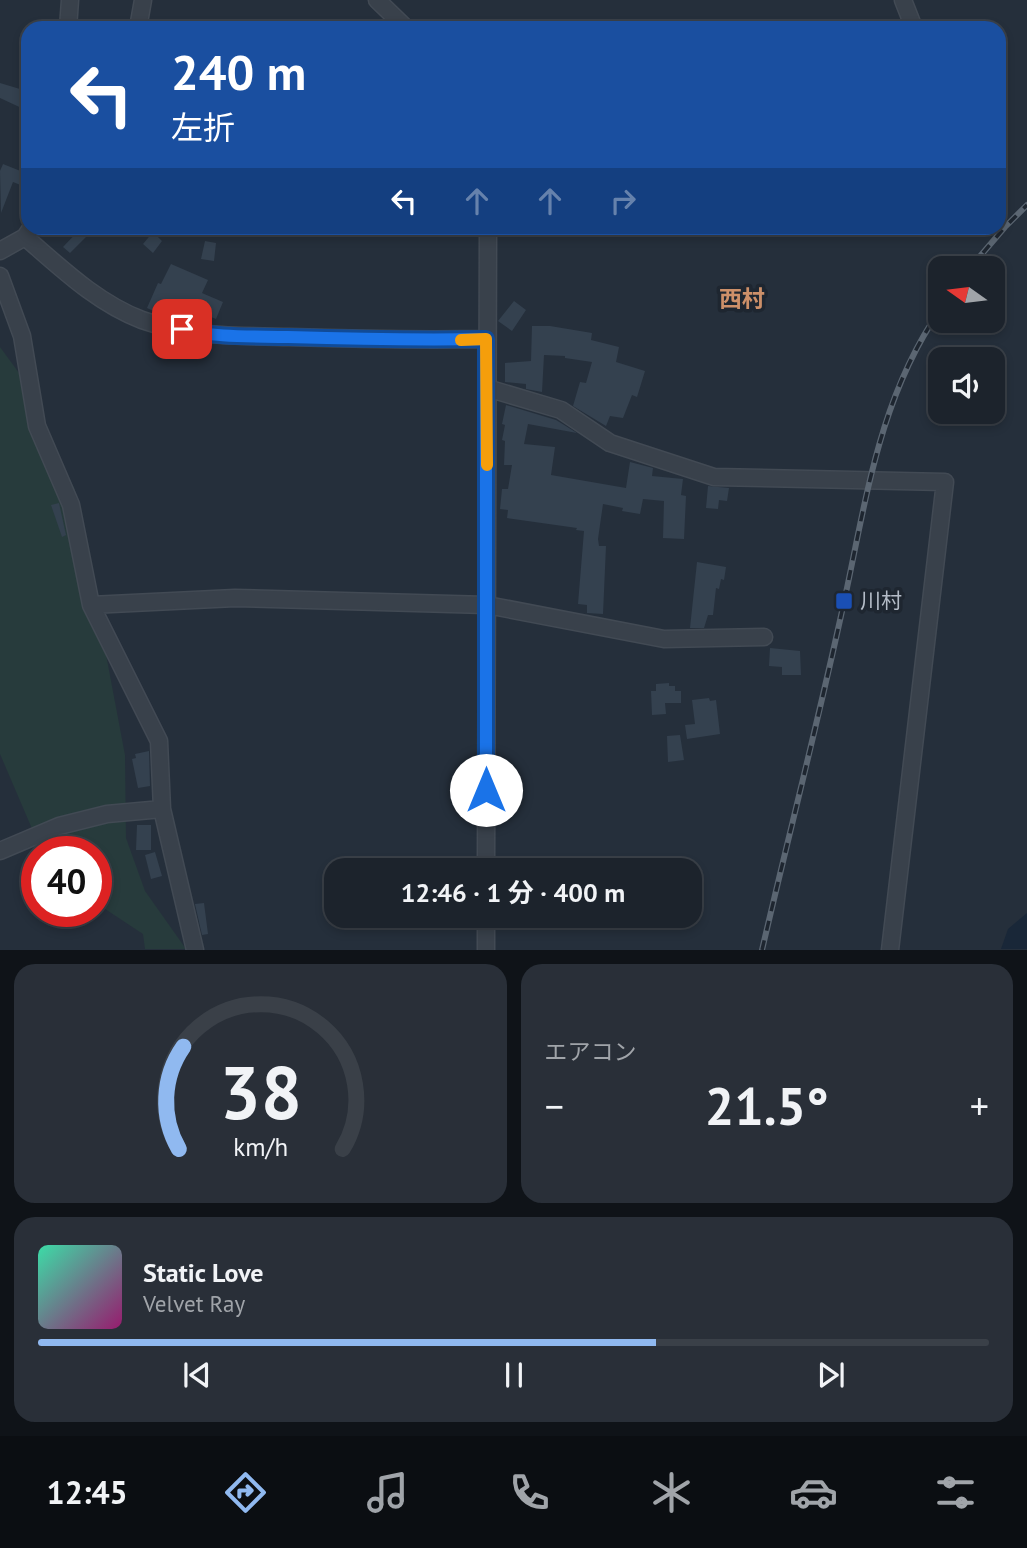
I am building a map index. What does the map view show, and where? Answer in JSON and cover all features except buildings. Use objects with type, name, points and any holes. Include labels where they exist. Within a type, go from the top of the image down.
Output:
[{"type":"street","points":[[68,21],[70,0]]},
{"type":"street","points":[[139,21],[143,0]]},
{"type":"street","points":[[377,0],[398,21]]},
{"type":"street","points":[[903,0],[912,21]]},
{"type":"street","points":[[0,251],[24,235]]},
{"type":"street","points":[[31,235],[77,282],[102,299],[142,320],[202,334],[421,340],[486,339]]},
{"type":"street","points":[[486,858],[488,235]]},
{"type":"street","points":[[0,276],[22,336],[37,426],[72,505],[91,605],[159,741],[162,809],[195,950]]},
{"type":"street","points":[[487,388],[561,410],[610,443],[714,477],[945,482],[890,950]]},
{"type":"street","points":[[91,605],[235,598],[486,605],[664,639],[764,637]]},
{"type":"street","points":[[0,851],[59,826],[107,814],[162,809]]},
{"type":"street","points":[[486,928],[486,950]]},
{"type":"green space","points":[[0,347],[22,377],[75,490],[125,755],[126,838],[145,891],[186,949],[145,949],[143,934],[112,914],[112,836],[35,836],[0,754]]},
{"type":"water","points":[[1027,913],[1027,949],[1001,949],[1008,929]]},
{"type":"railway","points":[[1006,226],[1027,205]]},
{"type":"railway","points":[[980,256],[998,235]]},
{"type":"railway","points":[[762,950],[877,451],[902,379],[928,329]]},
{"type":"slow traffic","points":[[461,340],[486,339],[487,465]]},
{"type":"place","name":"川村","points":[[844,601]]},
{"type":"district","name":"西村","points":[[742,299]]},
{"type":"route","points":[[182,329],[202,334],[277,337],[486,339],[486,790]]}]
